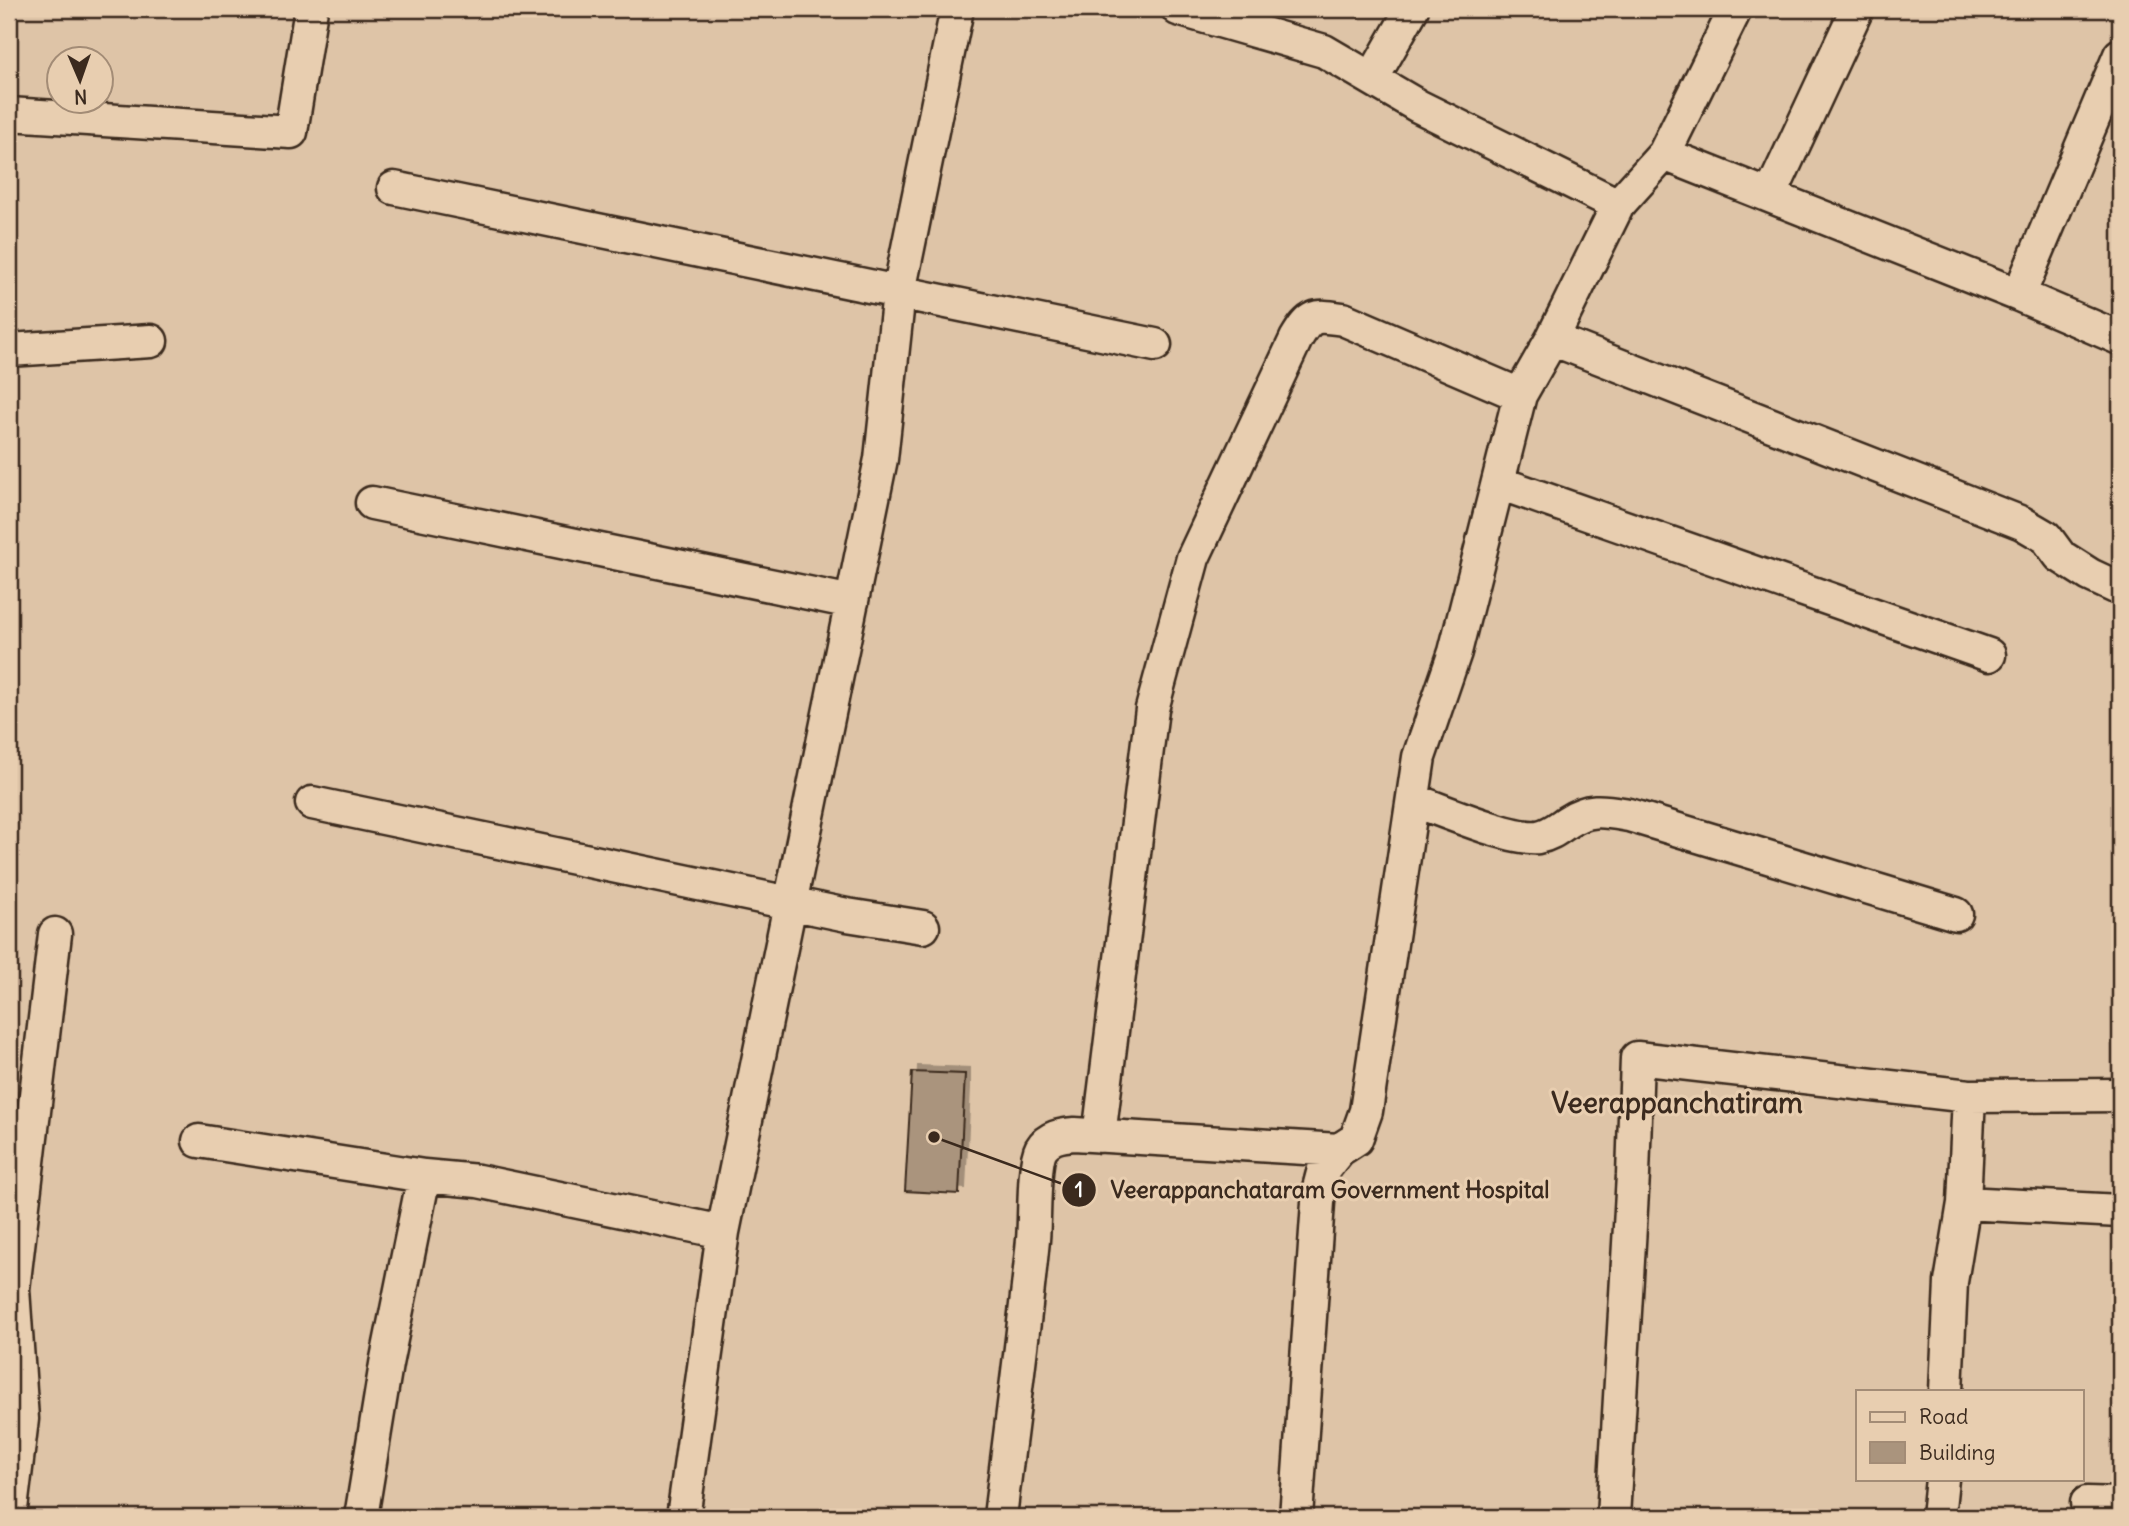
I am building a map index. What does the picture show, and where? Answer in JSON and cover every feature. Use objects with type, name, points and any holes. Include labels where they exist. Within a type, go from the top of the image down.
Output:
[{"type":"street","points":[[9,114],[292,132],[311,9]]},
{"type":"street","points":[[683,1517],[723,1232],[881,458],[899,292],[957,9]]},
{"type":"street","points":[[1178,9],[1324,51],[1418,106],[1618,205]]},
{"type":"street","points":[[1371,79],[1412,9]]},
{"type":"street","points":[[1296,1517],[1319,1188],[1324,1169],[1339,1150],[1356,1139],[1366,1111],[1419,757],[1455,652],[1520,395],[1552,339],[1618,205],[1664,154],[1734,12],[1729,9]]},
{"type":"street","points":[[1770,196],[1857,9]]},
{"type":"street","points":[[2019,295],[2120,55]]},
{"type":"street","points":[[1664,154],[2019,295],[2119,338]]},
{"type":"street","points":[[394,188],[1154,345]]},
{"type":"street","points":[[1099,1136],[1152,709],[1193,558],[1296,339],[1307,322],[1319,316],[1343,319],[1520,395]]},
{"type":"street","points":[[1552,339],[2022,523],[2046,537],[2060,556],[2090,575],[2120,589]]},
{"type":"street","points":[[9,350],[151,341]]},
{"type":"street","points":[[1499,483],[1989,655]]},
{"type":"street","points":[[372,503],[852,602]]},
{"type":"street","points":[[1413,800],[1517,836],[1539,837],[1583,813],[1599,810],[1629,815],[1956,914]]},
{"type":"street","points":[[312,803],[846,915],[923,927]]},
{"type":"street","points":[[10,1517],[22,1419],[11,1289],[55,934]]},
{"type":"street","points":[[1613,1517],[1633,1175],[1637,1058],[1969,1096],[2120,1095]]},
{"type":"street","points":[[1946,1390],[1951,1282],[1964,1203],[1969,1096]]},
{"type":"street","points":[[1000,1517],[1041,1149],[1050,1140],[1061,1135],[1339,1150]]},
{"type":"street","points":[[199,1141],[424,1176],[478,1181],[723,1232]]},
{"type":"street","points":[[361,1517],[386,1364],[424,1176]]},
{"type":"street","points":[[1964,1203],[2120,1211]]},
{"type":"street","points":[[1938,1517],[1941,1480]]},
{"type":"street","points":[[2087,1503],[2120,1504]]},
{"type":"building","points":[[912,1072],[965,1074],[959,1194],[905,1191]]},
{"type":"place","name":"Veerappanchataram Government Hospital","points":[[934,1137]]},
{"type":"district","name":"Veerappanchatiram","points":[[1677,1103]]}]
